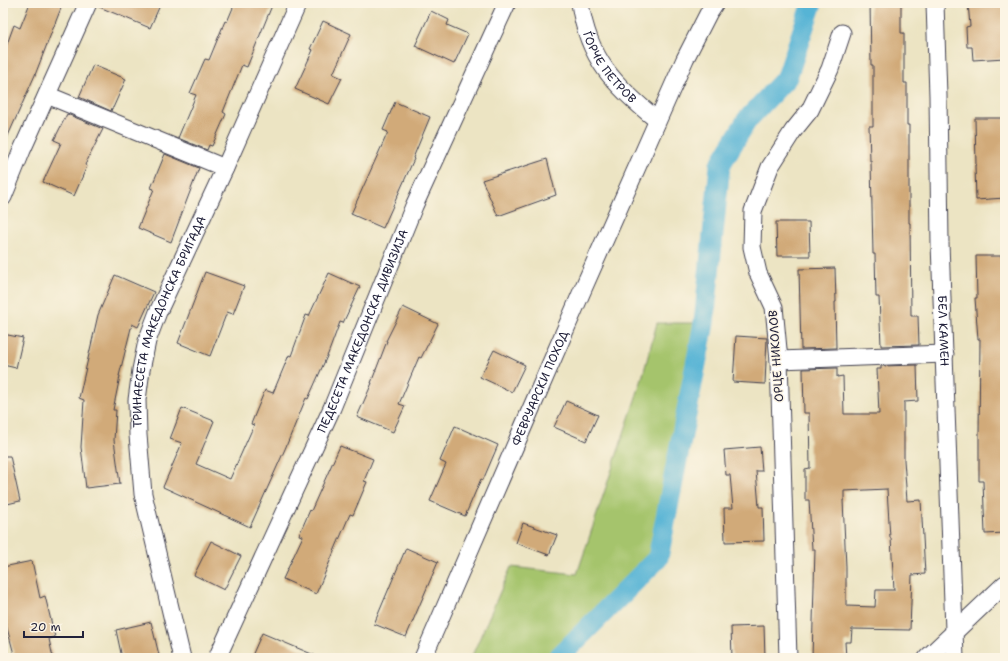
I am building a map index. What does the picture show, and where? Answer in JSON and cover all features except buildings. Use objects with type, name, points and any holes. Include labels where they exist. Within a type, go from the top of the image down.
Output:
[{"type":"street","points":[[3,197],[22,150],[88,3]]},
{"type":"street","name":"ТРИНАЕСЕТА МАКЕДОНСКА БРИГАДА","points":[[182,658],[143,494],[138,435],[137,400],[147,340],[158,312],[225,168],[298,3]]},
{"type":"street","name":"ПЕДЕСЕТА МАКЕДОНСКА ДИВИЗИЈА","points":[[217,658],[332,408],[414,206],[507,3]]},
{"type":"street","name":"ЃОРЧЕ ПЕТРОВ","points":[[580,3],[583,21],[594,53],[623,91],[658,120]]},
{"type":"street","name":"ФЕВРУАРСКИ ПОХОД","points":[[423,658],[685,59],[715,3]]},
{"type":"street","name":"БЕЛ КАМЕН","points":[[935,3],[940,243],[955,658]]},
{"type":"street","name":"ОРЦЕ НИКОЛОВ","points":[[788,658],[778,360],[774,307],[758,273],[752,247],[753,211],[770,167],[793,131],[810,110],[830,69],[842,33]]},
{"type":"street","points":[[47,95],[225,168]]},
{"type":"street","points":[[778,360],[945,354]]},
{"type":"street","points":[[927,658],[1005,584]]},
{"type":"green space","points":[[657,323],[704,323],[664,553],[558,658],[471,658],[511,567],[577,574],[641,382]]},
{"type":"waterway","points":[[558,658],[658,558],[704,323],[720,165],[747,120],[787,77],[812,3]]}]
